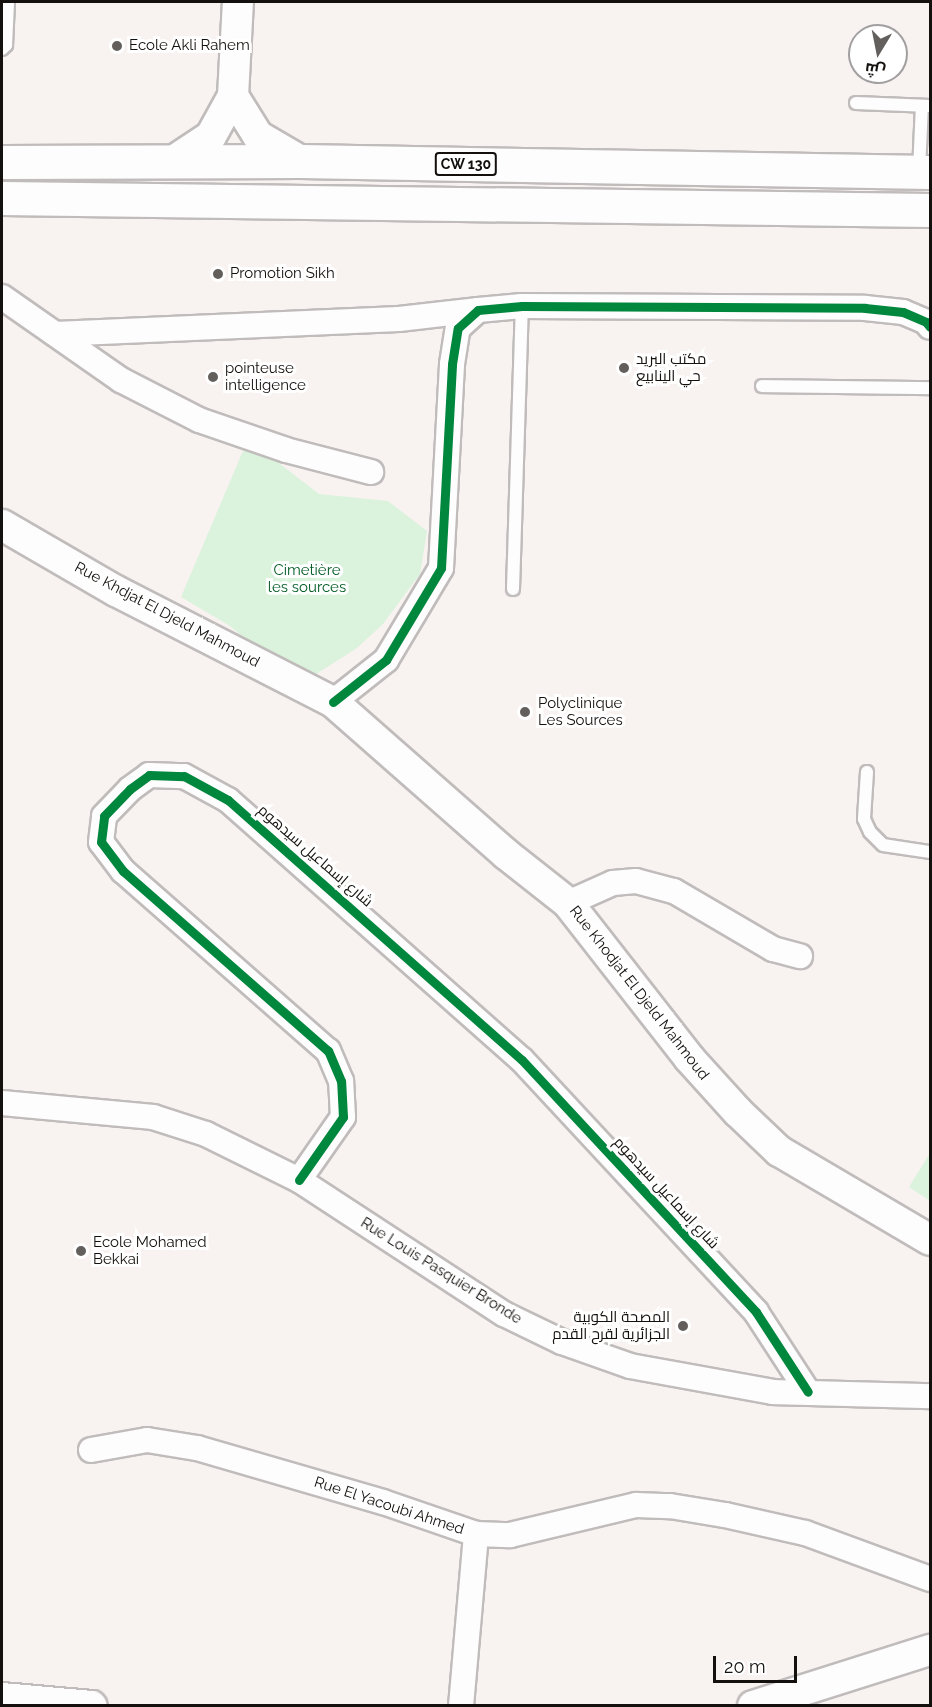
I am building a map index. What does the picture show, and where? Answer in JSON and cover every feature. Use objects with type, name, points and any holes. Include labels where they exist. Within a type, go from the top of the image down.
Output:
[{"type":"main road","name":"CW 130","points":[[2,162],[301,160],[925,172]]},
{"type":"main road","points":[[2,198],[930,210]]},
{"type":"street","points":[[176,160],[211,136],[233,96],[238,2]]},
{"type":"street","points":[[233,96],[258,136],[301,160]]},
{"type":"street","points":[[2,297],[121,380],[199,420],[286,450],[371,472]]},
{"type":"street","points":[[55,334],[399,320],[522,306],[865,308],[903,312],[927,322],[930,327]]},
{"type":"street","points":[[333,702],[386,660],[441,568],[452,363],[458,328],[478,310]]},
{"type":"street","name":"Rue Khdjat El Djeld Mahmoud","points":[[2,525],[116,591],[333,702]]},
{"type":"street","name":"Rue Khodjat El Djeld Mahmoud","points":[[333,702],[506,854],[568,903],[689,1058],[771,1144],[779,1151],[930,1240]]},
{"type":"street","name":"شارع إسماعيل سيدهوم","points":[[299,1180],[343,1117],[341,1081],[328,1051],[123,871],[101,842],[104,816],[130,789],[149,775],[184,776],[228,800],[522,1060],[756,1312],[808,1392]]},
{"type":"street","points":[[568,903],[612,883],[636,881],[674,891],[773,949],[800,956]]},
{"type":"street","name":"Rue Louis Pasquier Bronde","points":[[2,1103],[153,1117],[206,1134],[299,1180],[504,1314],[562,1342],[630,1366],[773,1392],[930,1396]]},
{"type":"street","name":"Rue El Yacoubi Ahmed","points":[[91,1450],[147,1440],[197,1448],[383,1502],[476,1534],[510,1535],[636,1505],[670,1506],[725,1515],[805,1533],[930,1580]]},
{"type":"street","points":[[461,1706],[476,1534]]},
{"type":"street","points":[[753,1706],[930,1650]]},
{"type":"street","points":[[2,1698],[92,1706]]},
{"type":"lane","points":[[2,49],[6,45],[8,2]]},
{"type":"lane","points":[[856,103],[926,106],[925,172]]},
{"type":"lane","points":[[513,589],[522,306]]},
{"type":"lane","points":[[762,386],[930,388]]},
{"type":"lane","points":[[867,772],[864,819],[870,832],[883,845],[930,852]]},
{"type":"green space","name":"Cimetière les sources","points":[[248,439],[319,494],[388,501],[427,531],[420,574],[383,624],[357,648],[299,685],[230,626],[181,597]]},
{"type":"green space","points":[[930,1153],[930,1201],[909,1187]]},
{"type":"cycle path","points":[[333,702],[386,660],[441,568],[452,364],[458,328],[478,310],[522,306],[865,308],[903,312],[926,322],[930,327]]},
{"type":"cycle path","points":[[299,1180],[343,1117],[341,1081],[328,1051],[123,871],[101,842],[104,816],[130,789],[149,775],[184,776],[228,800],[522,1060],[756,1312],[808,1392]]},
{"type":"place","name":"Ecole Akli Rahem","points":[[117,46]]},
{"type":"place","name":"Promotion Sikh","points":[[218,274]]},
{"type":"place","name":"مكتب البريد حي الينابيع","points":[[624,368]]},
{"type":"place","name":"pointeuse intelligence","points":[[213,377]]},
{"type":"place","name":"Polyclinique Les Sources","points":[[525,712]]},
{"type":"place","name":"Ecole Mohamed Bekkai","points":[[81,1251]]},
{"type":"place","name":"المصحة الكوبية الجزائرية لقرح القدم","points":[[683,1326]]}]
